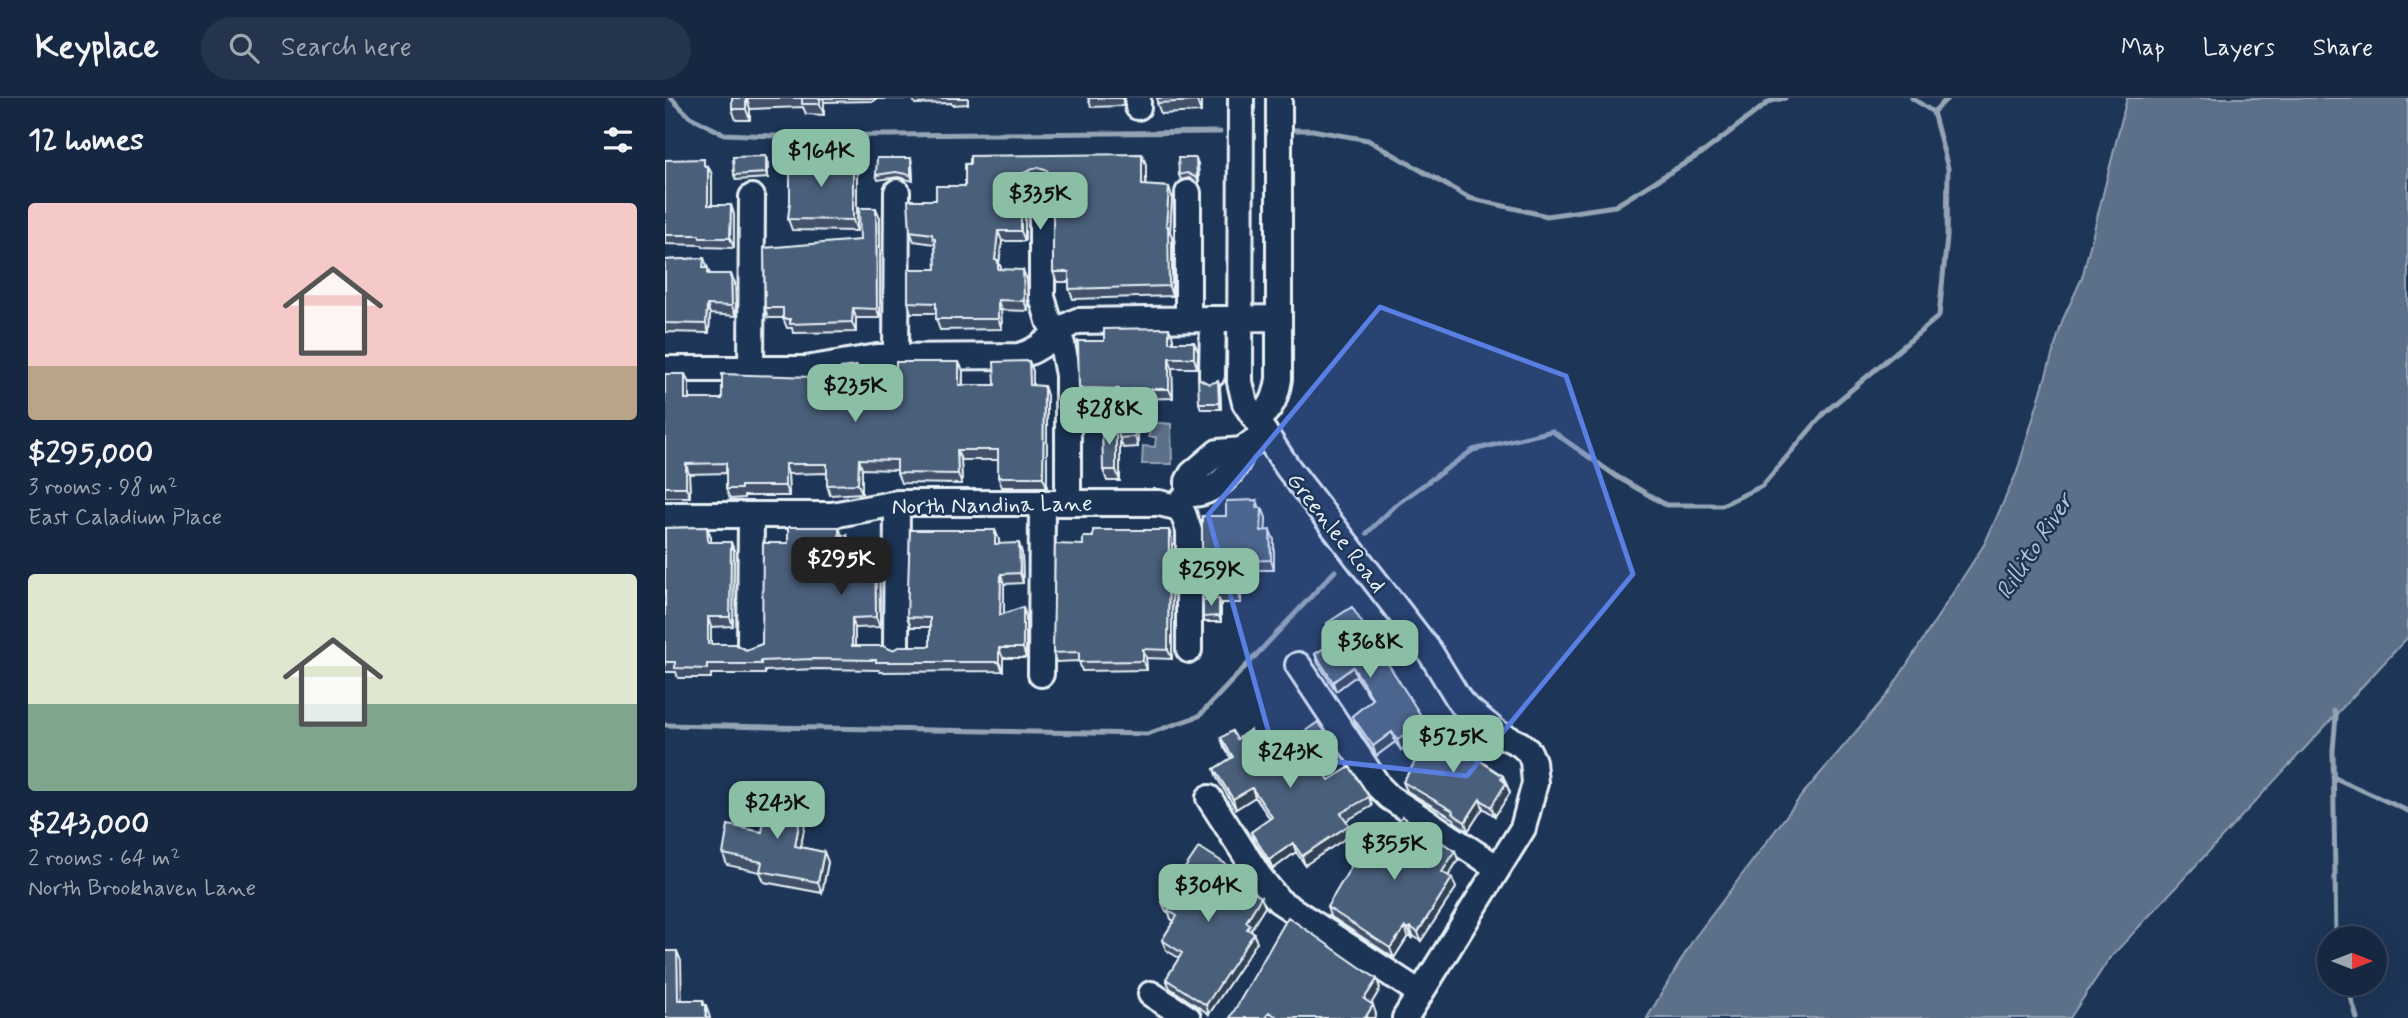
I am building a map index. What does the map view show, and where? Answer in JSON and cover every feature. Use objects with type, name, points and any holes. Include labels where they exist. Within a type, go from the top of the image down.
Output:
[{"type":"street","name":"Greenlee Road","points":[[1241,98],[1241,393],[1250,412],[1288,468],[1430,652],[1461,703],[1497,733],[1520,744],[1529,752],[1533,761],[1535,783],[1529,814],[1516,843],[1498,868]]},
{"type":"street","points":[[1189,650],[1189,531],[1182,500],[1188,481],[1192,474],[1218,452],[1242,450],[1261,426],[1277,392],[1279,98]]},
{"type":"street","points":[[896,356],[897,192]]},
{"type":"street","points":[[1042,192],[1042,297],[1044,310],[1067,359],[1068,503]]},
{"type":"street","points":[[1188,193],[1188,319]]},
{"type":"street","points":[[751,369],[752,197]]},
{"type":"street","points":[[665,369],[821,368],[862,359],[896,356],[1019,356],[1034,352],[1066,325],[1089,319],[1279,318]]},
{"type":"street","points":[[1212,375],[1213,319]]},
{"type":"street","name":"North Nandina Lane","points":[[665,515],[846,514],[897,503],[1159,503],[1182,500]]},
{"type":"street","points":[[896,645],[897,503]]},
{"type":"street","points":[[1041,674],[1042,503]]},
{"type":"street","points":[[750,645],[751,515]]},
{"type":"street","points":[[1299,665],[1379,787],[1389,797],[1498,868],[1405,1018]]},
{"type":"street","points":[[1209,798],[1259,876],[1279,901],[1420,993]]},
{"type":"street","points":[[1151,994],[1188,1018]]},
{"type":"highlighted area","points":[[1380,307],[1566,376],[1633,574],[1467,776],[1275,755],[1208,515]]},
{"type":"water","name":"Rillito River","points":[[2127,98],[2408,98],[2408,637],[2109,959],[2070,1018],[1647,1018],[1693,940],[1802,795],[1888,694],[1985,543],[2017,472],[2063,319],[2082,278]]},
{"type":"water","points":[[1149,422],[1171,424],[1172,464],[1142,464],[1143,446],[1155,447],[1156,437],[1149,437]]},
{"type":"building","points":[[732,98],[746,98],[746,109],[732,109]]},
{"type":"building","points":[[802,98],[820,98],[820,104],[802,104]]},
{"type":"building","points":[[1157,98],[1197,98],[1197,101],[1157,103]]},
{"type":"building","points":[[1142,154],[1142,185],[1169,187],[1166,226],[1169,286],[1069,289],[1069,272],[1053,272],[1053,205],[1075,204],[1074,173],[1051,174],[1038,167],[1021,174],[1021,231],[998,231],[995,260],[998,260],[998,269],[1023,270],[1024,301],[998,300],[998,319],[936,319],[936,303],[908,302],[908,269],[936,269],[935,239],[932,234],[910,231],[908,200],[936,200],[936,186],[965,186],[965,164],[970,164],[970,156]]},
{"type":"building","points":[[766,156],[766,173],[734,175],[733,157]]},
{"type":"building","points":[[790,158],[853,158],[853,220],[788,219]]},
{"type":"building","points":[[877,158],[911,158],[911,175],[896,172],[876,175]]},
{"type":"building","points":[[1178,158],[1196,158],[1197,178],[1187,173],[1179,175]]},
{"type":"building","points":[[704,159],[704,166],[708,166],[708,205],[731,205],[730,238],[665,235],[665,160]]},
{"type":"building","points":[[859,208],[876,208],[877,309],[853,308],[852,322],[790,324],[790,319],[783,319],[783,308],[765,308],[764,248],[860,240]]},
{"type":"building","points":[[704,258],[703,268],[708,268],[708,274],[731,274],[732,306],[707,305],[706,324],[665,323],[665,260]]},
{"type":"building","points":[[1169,328],[1169,342],[1194,342],[1194,358],[1169,358],[1169,389],[1133,389],[1135,437],[1119,438],[1119,389],[1079,388],[1078,341],[1104,341],[1104,329]]},
{"type":"building","points":[[1029,361],[1030,385],[1044,386],[1043,477],[998,477],[998,450],[957,450],[958,474],[897,473],[897,460],[859,459],[858,484],[827,485],[827,464],[785,464],[785,486],[741,486],[741,489],[726,489],[726,463],[686,464],[686,487],[665,487],[665,374],[685,374],[685,399],[722,399],[722,374],[812,377],[812,374],[841,372],[841,368],[857,366],[857,389],[891,390],[891,384],[896,384],[896,362],[959,362],[959,385],[995,385],[994,362]]},
{"type":"building","points":[[1198,378],[1209,384],[1218,381],[1219,403],[1199,403]]},
{"type":"building","points":[[1116,424],[1116,470],[1103,470],[1102,425]]},
{"type":"building","points":[[1257,500],[1257,508],[1262,508],[1261,531],[1270,530],[1271,560],[1237,561],[1237,593],[1207,593],[1207,576],[1211,576],[1211,549],[1202,549],[1202,516],[1226,516],[1226,501]]},
{"type":"building","points":[[707,527],[708,542],[731,542],[730,617],[708,617],[708,644],[735,644],[746,650],[762,644],[763,543],[788,543],[788,527],[839,527],[839,535],[847,535],[847,542],[875,543],[876,617],[852,618],[852,646],[883,646],[892,650],[902,646],[930,646],[930,618],[907,617],[910,530],[995,530],[995,544],[1019,543],[1020,573],[1001,574],[1000,615],[1023,607],[1023,648],[999,648],[999,662],[813,659],[761,661],[761,664],[707,664],[707,669],[675,668],[675,662],[665,662],[665,528]]},
{"type":"building","points":[[1093,530],[1169,530],[1168,650],[1143,649],[1143,661],[1079,662],[1079,652],[1053,653],[1055,544],[1083,545],[1083,537],[1093,537]]},
{"type":"building","points":[[1219,599],[1219,616],[1203,617],[1203,600]]},
{"type":"building","points":[[1352,607],[1425,722],[1397,740],[1392,732],[1373,746],[1352,716],[1373,699],[1353,667],[1333,682],[1315,654],[1337,640],[1327,623]]},
{"type":"building","points":[[1318,722],[1329,737],[1310,751],[1329,780],[1350,767],[1369,797],[1341,813],[1349,825],[1302,856],[1293,843],[1269,860],[1251,832],[1272,817],[1252,788],[1233,799],[1214,769],[1233,757],[1221,738],[1232,731],[1237,739],[1250,730],[1255,737],[1259,734],[1273,754]]},
{"type":"building","points":[[1443,722],[1457,731],[1450,741],[1503,776],[1501,779],[1506,783],[1491,807],[1480,799],[1465,822],[1452,813],[1453,811],[1403,782],[1432,733],[1434,736]]},
{"type":"building","points":[[770,789],[804,796],[795,846],[824,852],[818,882],[760,871],[762,862],[723,854],[728,825],[762,832]]},
{"type":"building","points":[[1402,816],[1455,851],[1442,872],[1452,878],[1418,932],[1405,927],[1390,948],[1327,907],[1373,830],[1388,839]]},
{"type":"building","points":[[1199,847],[1240,873],[1235,881],[1261,897],[1246,922],[1250,925],[1247,929],[1254,933],[1206,1005],[1166,979],[1182,953],[1162,940],[1177,916],[1162,902]]},
{"type":"building","points":[[1288,917],[1377,979],[1364,999],[1373,1005],[1365,1018],[1279,1018],[1269,1012],[1265,1018],[1230,1018]]},
{"type":"building","points":[[665,951],[677,951],[678,1000],[703,1000],[703,1005],[706,1005],[706,1018],[665,1018]]},
{"type":"waterway","points":[[671,98],[690,117],[724,134],[774,136],[1220,132]]},
{"type":"waterway","points":[[1293,130],[1312,130],[1368,140],[1469,198],[1547,216],[1615,206],[1705,151],[1770,101],[1785,98]]},
{"type":"waterway","points":[[1367,533],[1398,503],[1473,450],[1552,431],[1616,476],[1666,505],[1722,505],[1762,486],[1825,412],[1939,316],[1947,237],[1948,168],[1933,112],[1912,98]]},
{"type":"waterway","points":[[1933,112],[1948,98]]},
{"type":"waterway","points":[[665,725],[1147,734],[1199,716],[1335,571]]},
{"type":"waterway","points":[[2334,711],[2336,926]]},
{"type":"waterway","points":[[2333,777],[2408,811]]},
{"type":"waterway","points":[[2351,996],[2357,1018]]}]
